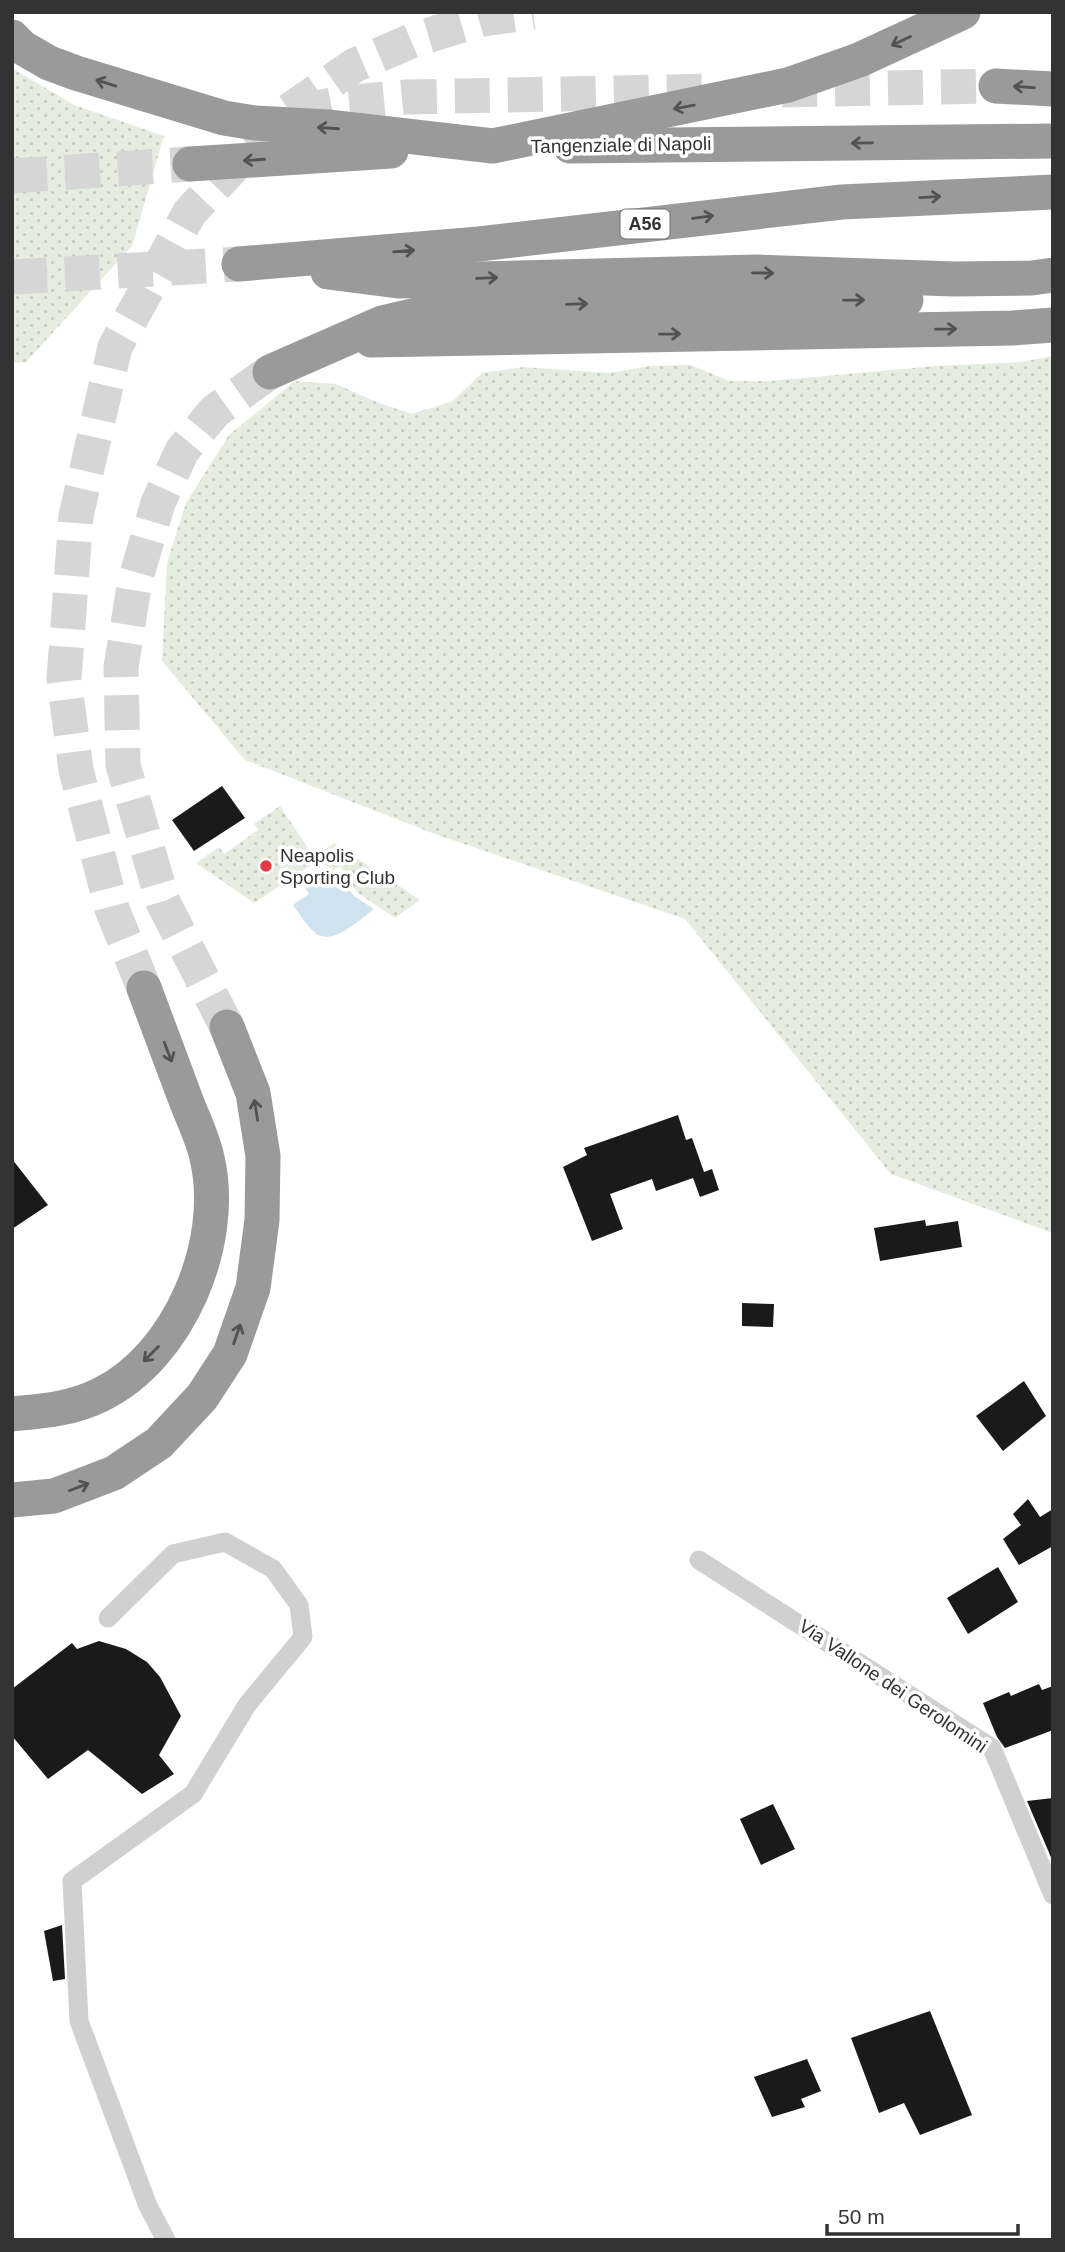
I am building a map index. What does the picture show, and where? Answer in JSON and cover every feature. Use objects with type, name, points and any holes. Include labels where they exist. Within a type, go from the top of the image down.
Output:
[{"type":"highway","points":[[12,37],[23,48],[40,58],[76,74],[224,118],[493,146],[788,85],[859,60],[963,12]]},
{"type":"highway","points":[[996,86],[1053,89]]},
{"type":"highway","name":"Tangenziale di Napoli","points":[[190,164],[493,146],[1053,141]]},
{"type":"highway","name":"A56","points":[[1053,192],[842,202],[479,244],[243,263],[398,281],[757,272],[954,279],[1032,278],[1053,275]]},
{"type":"highway","points":[[1053,294],[1030,298],[607,303],[463,308],[433,311],[382,323],[284,365],[357,341],[1053,325]]},
{"type":"highway","points":[[12,1413],[62,1409],[101,1395],[131,1374],[160,1345],[184,1307],[201,1268],[211,1228],[212,1192],[207,1157],[144,988]]},
{"type":"highway","points":[[12,1500],[54,1496],[114,1473],[159,1443],[202,1397],[230,1354],[253,1288],[262,1220],[263,1156],[253,1093],[227,1027]]},
{"type":"street","points":[[108,1618],[173,1553],[225,1542],[273,1569],[299,1605],[303,1637],[247,1705],[192,1794],[72,1881],[79,2021],[148,2206],[166,2240]]},
{"type":"street","name":"Via Vallone dei Gerolomini","points":[[699,1560],[992,1748],[1053,1895]]},
{"type":"shaded area","points":[[12,68],[74,105],[164,136],[132,246],[26,362],[12,363]]},
{"type":"shaded area","points":[[1053,356],[1053,1233],[891,1174],[685,919],[435,834],[245,760],[162,661],[167,563],[186,503],[229,435],[295,381],[336,384],[412,414],[453,401],[482,373],[524,367],[609,373],[650,366],[691,365],[729,381],[770,381],[936,366],[1021,362]]},
{"type":"shaded area","points":[[280,806],[314,857],[334,843],[420,900],[395,918],[358,893],[340,866],[334,870],[317,861],[254,903],[196,863],[219,847],[224,854],[258,830],[254,824]]},
{"type":"water","points":[[338,874],[354,896],[374,909],[346,930],[329,937],[321,936],[311,929],[293,905],[309,894],[306,889],[309,880],[318,879],[324,884]]},
{"type":"building","points":[[222,786],[245,818],[194,851],[172,820]]},
{"type":"building","points":[[678,1115],[686,1140],[692,1138],[704,1172],[712,1169],[719,1190],[700,1197],[693,1178],[656,1191],[652,1179],[610,1194],[623,1229],[592,1241],[563,1167],[587,1155],[584,1148]]},
{"type":"building","points":[[12,1159],[48,1205],[12,1229]]},
{"type":"building","points":[[925,1220],[926,1226],[958,1221],[962,1247],[880,1261],[874,1228]]},
{"type":"building","points":[[742,1303],[774,1304],[773,1327],[742,1326]]},
{"type":"building","points":[[1024,1381],[1046,1416],[1003,1451],[976,1416]]},
{"type":"building","points":[[1028,1499],[1040,1517],[1053,1509],[1053,1546],[1019,1565],[1003,1539],[1021,1525],[1013,1514]]},
{"type":"building","points":[[998,1567],[1018,1602],[968,1634],[947,1598]]},
{"type":"building","points":[[99,1641],[126,1649],[147,1662],[160,1677],[181,1716],[159,1755],[174,1774],[142,1794],[88,1750],[48,1779],[12,1736],[12,1689],[72,1643],[77,1649]]},
{"type":"building","points":[[1039,1684],[1042,1690],[1053,1686],[1053,1730],[1005,1748],[997,1737],[983,1703],[1009,1692],[1011,1696]]},
{"type":"building","points":[[1053,1798],[1053,1862],[1027,1801]]},
{"type":"building","points":[[773,1804],[795,1849],[761,1865],[740,1819]]},
{"type":"building","points":[[62,1925],[65,1979],[53,1981],[44,1931]]},
{"type":"building","points":[[930,2011],[972,2115],[920,2135],[904,2103],[879,2113],[851,2038]]},
{"type":"building","points":[[807,2059],[821,2091],[801,2099],[805,2107],[772,2117],[754,2077]]},
{"type":"tunnel","points":[[144,988],[112,909],[76,770],[64,679],[76,516],[115,347],[190,212],[283,115],[355,65],[416,39],[483,19],[533,12]]},
{"type":"tunnel","points":[[782,90],[996,86]]},
{"type":"tunnel","points":[[297,112],[342,103],[406,97],[716,91]]},
{"type":"tunnel","points":[[12,176],[190,164]]},
{"type":"tunnel","points":[[12,277],[239,264]]},
{"type":"tunnel","points":[[227,1027],[163,902],[123,765],[121,667],[135,581],[158,503],[182,451],[215,411],[270,372]]},
{"type":"place","name":"Neapolis Sporting Club","points":[[266,866]]}]
